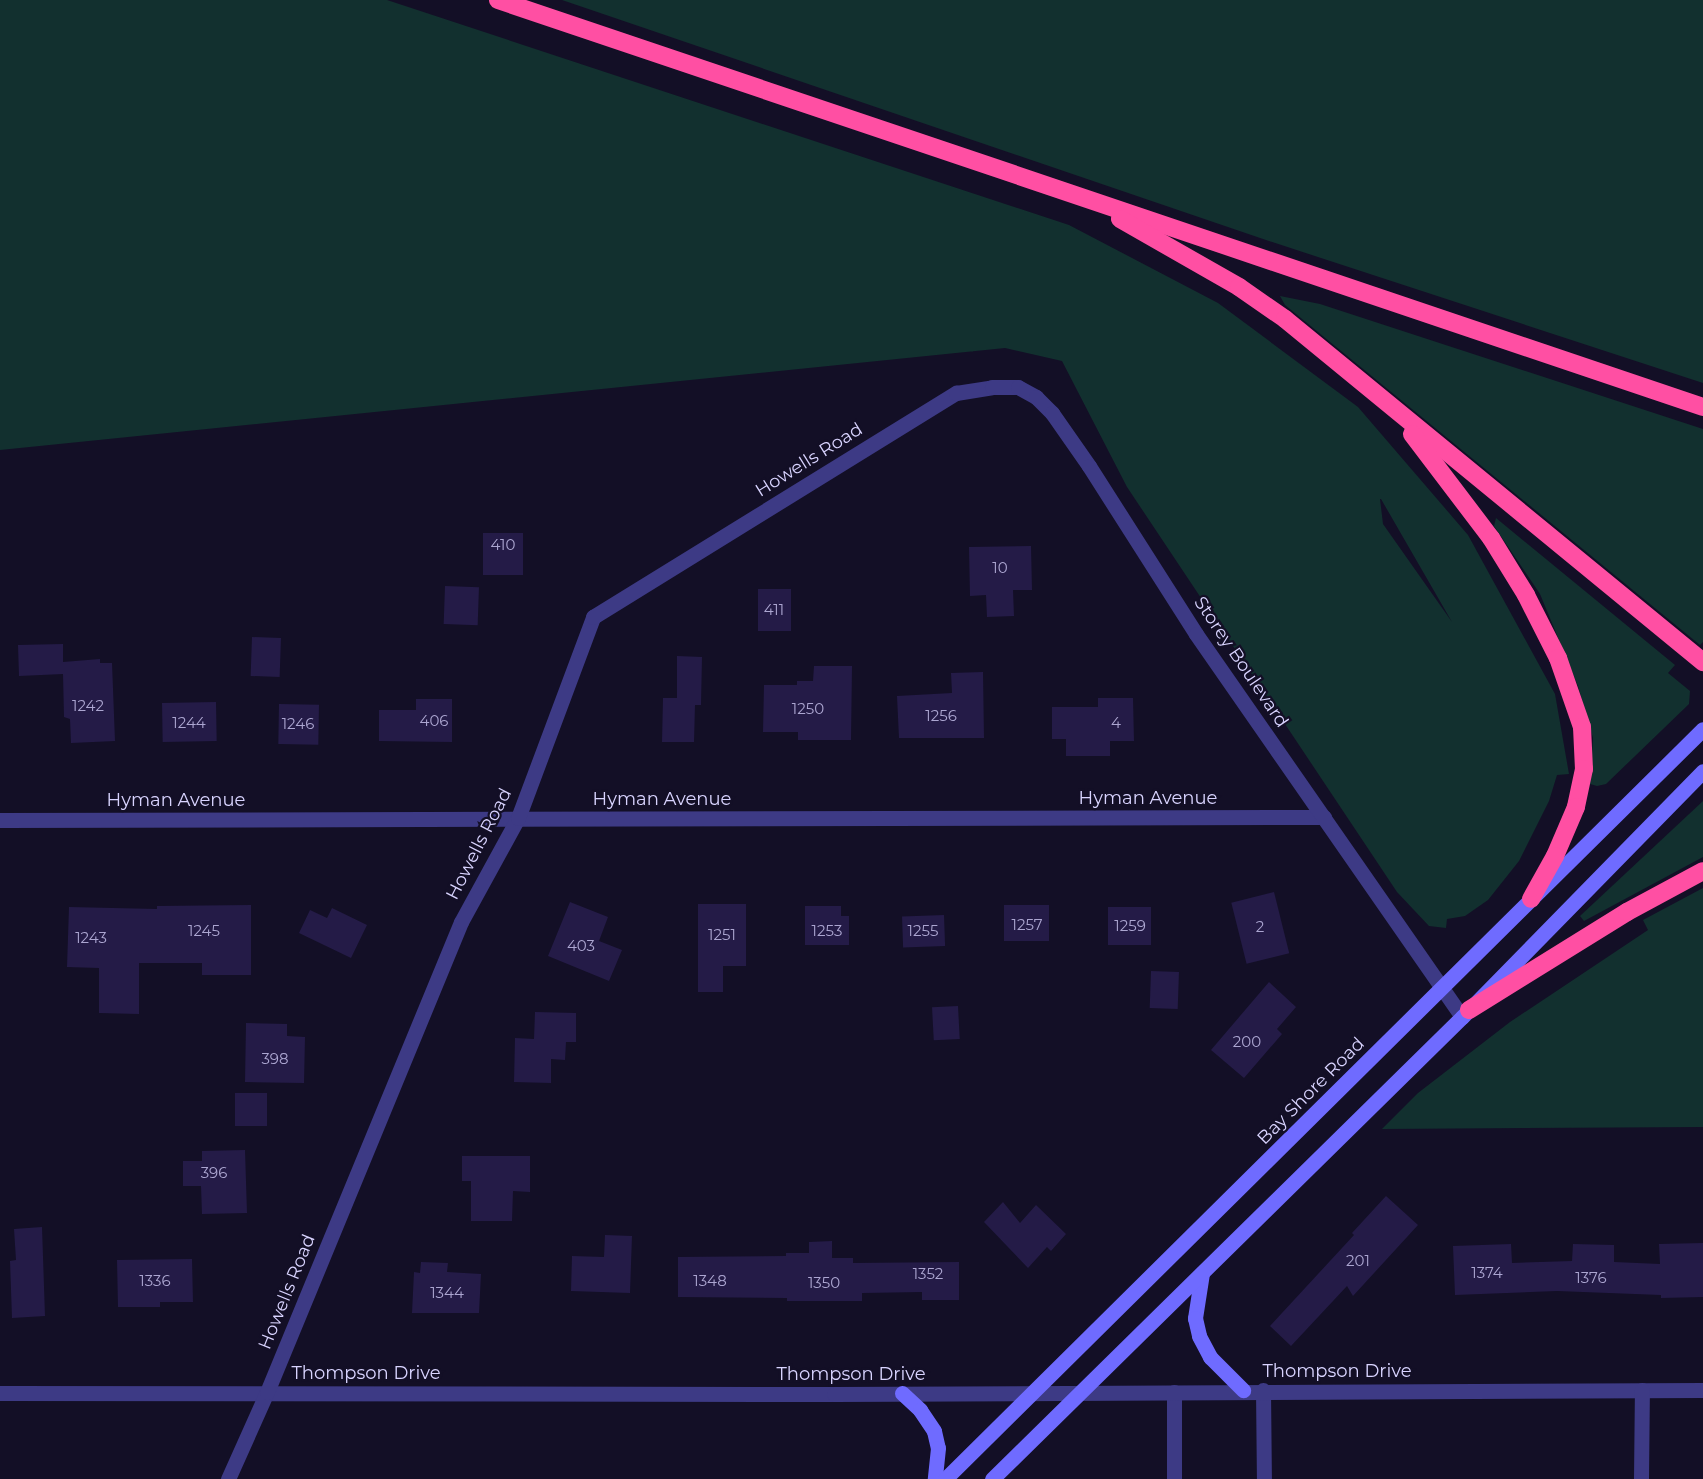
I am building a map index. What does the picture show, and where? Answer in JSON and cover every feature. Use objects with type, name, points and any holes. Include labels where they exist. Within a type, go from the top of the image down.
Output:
[{"type":"highway","points":[[498,0],[1703,407]]},
{"type":"highway","points":[[1082,197],[1254,297],[1327,353],[1703,662]]},
{"type":"highway","points":[[1393,409],[1473,513],[1508,564],[1558,658],[1578,713],[1585,755],[1582,786],[1562,840],[1531,899]]},
{"type":"highway","points":[[1465,1013],[1628,912],[1703,871]]},
{"type":"main road","name":"Bay Shore Road","points":[[945,1479],[1703,729]]},
{"type":"main road","points":[[992,1479],[1465,1013],[1703,771]]},
{"type":"main road","points":[[1202,1273],[1195,1318],[1199,1336],[1210,1358],[1243,1390]]},
{"type":"main road","points":[[902,1393],[920,1410],[934,1431],[938,1448],[934,1479]]},
{"type":"street","name":"Storey Boulevard","points":[[956,393],[992,387],[1018,387],[1036,397],[1052,413],[1089,466],[1196,634],[1443,988],[1465,1013]]},
{"type":"street","name":"Howells Road","points":[[228,1479],[267,1392],[460,922],[518,818],[593,617],[956,393]]},
{"type":"street","name":"Hyman Avenue","points":[[0,820],[1324,817]]},
{"type":"street","points":[[1263,1390],[1264,1479]]},
{"type":"street","points":[[1641,1479],[1642,1390]]},
{"type":"street","name":"Thompson Drive","points":[[0,1393],[1703,1390]]},
{"type":"street","points":[[1174,1392],[1174,1479]]},
{"type":"green space","points":[[0,0],[387,0],[1069,225],[1218,303],[1358,407],[1468,535],[1555,694],[1569,774],[1557,775],[1549,801],[1519,861],[1488,900],[1465,916],[1447,919],[1446,928],[1429,926],[1397,892],[1127,487],[1062,361],[1005,348],[0,450]],"holes":[[[1381,499],[1452,622],[1383,524]]]},
{"type":"green space","points":[[562,0],[1703,0],[1703,383],[1266,240]]},
{"type":"green space","points":[[1280,296],[1320,304],[1703,429],[1703,642],[1700,645],[1285,305]]},
{"type":"green space","points":[[1496,518],[1675,665],[1668,673],[1690,691],[1689,704],[1606,784],[1597,786],[1590,784],[1593,738],[1578,686],[1540,594],[1494,526]]},
{"type":"green space","points":[[1703,801],[1703,857],[1584,921],[1580,916]]},
{"type":"green space","points":[[1703,888],[1703,1127],[1382,1129],[1418,1093],[1510,1022],[1648,930],[1643,920]]},
{"type":"building","points":[[483,533],[523,533],[523,575],[483,575]]},
{"type":"building","points":[[1031,546],[1032,590],[1013,590],[1014,616],[987,617],[986,595],[970,596],[969,547]]},
{"type":"building","points":[[445,586],[479,587],[478,625],[444,624]]},
{"type":"building","points":[[758,589],[791,589],[791,631],[758,631]]},
{"type":"building","points":[[252,637],[281,638],[280,677],[251,676]]},
{"type":"building","points":[[63,644],[63,662],[100,659],[100,663],[112,663],[115,741],[71,743],[70,719],[64,717],[63,674],[19,676],[18,645]]},
{"type":"building","points":[[677,656],[702,657],[701,705],[695,705],[694,742],[662,742],[663,698],[677,698]]},
{"type":"building","points":[[814,666],[852,666],[851,740],[798,740],[798,732],[763,732],[764,685],[797,685],[797,681],[813,681]]},
{"type":"building","points":[[983,672],[984,738],[899,738],[897,696],[952,693],[951,673]]},
{"type":"building","points":[[1098,698],[1133,698],[1134,741],[1110,741],[1110,756],[1066,756],[1066,739],[1052,739],[1052,707],[1098,707]]},
{"type":"building","points":[[416,699],[452,699],[452,742],[379,741],[379,710],[416,710]]},
{"type":"building","points":[[216,702],[217,741],[163,742],[162,703]]},
{"type":"building","points":[[279,704],[319,705],[318,745],[278,744]]},
{"type":"building","points":[[1274,892],[1289,953],[1247,964],[1231,903]]},
{"type":"building","points":[[570,902],[608,917],[599,941],[622,950],[609,981],[548,956]]},
{"type":"building","points":[[698,904],[746,904],[746,966],[723,966],[723,992],[698,992]]},
{"type":"building","points":[[251,905],[251,975],[202,975],[202,963],[139,963],[139,1014],[99,1013],[99,968],[67,967],[69,907],[157,909],[157,906]]},
{"type":"building","points":[[1004,905],[1049,905],[1049,941],[1004,941]]},
{"type":"building","points":[[805,906],[841,906],[841,916],[849,916],[849,945],[805,945]]},
{"type":"building","points":[[1108,907],[1151,907],[1151,945],[1108,945]]},
{"type":"building","points":[[332,908],[367,925],[351,958],[299,933],[310,910],[327,918]]},
{"type":"building","points":[[944,915],[945,946],[903,947],[902,916]]},
{"type":"building","points":[[1151,971],[1179,972],[1178,1009],[1150,1008]]},
{"type":"building","points":[[1269,982],[1296,1007],[1277,1029],[1282,1034],[1244,1078],[1211,1050]]},
{"type":"building","points":[[958,1006],[960,1039],[934,1040],[932,1007]]},
{"type":"building","points":[[535,1012],[576,1013],[576,1042],[566,1042],[565,1060],[551,1059],[551,1083],[514,1082],[515,1038],[534,1039]]},
{"type":"building","points":[[246,1023],[287,1024],[287,1036],[305,1037],[304,1083],[245,1082]]},
{"type":"building","points":[[235,1093],[267,1093],[267,1126],[235,1126]]},
{"type":"building","points":[[245,1150],[247,1213],[202,1214],[201,1186],[183,1186],[183,1161],[202,1161],[202,1151]]},
{"type":"building","points":[[462,1156],[530,1156],[530,1192],[513,1191],[512,1221],[471,1221],[471,1181],[462,1181]]},
{"type":"building","points":[[1386,1196],[1418,1225],[1353,1296],[1347,1286],[1291,1346],[1270,1326],[1354,1235],[1352,1233]]},
{"type":"building","points":[[1003,1202],[1020,1223],[1036,1205],[1066,1234],[1051,1251],[1047,1247],[1028,1268],[984,1222]]},
{"type":"building","points":[[42,1227],[45,1316],[12,1318],[10,1261],[16,1260],[14,1229]]},
{"type":"building","points":[[605,1235],[632,1236],[630,1293],[571,1291],[572,1256],[604,1257]]},
{"type":"building","points":[[832,1241],[832,1258],[853,1258],[853,1263],[959,1262],[959,1300],[922,1300],[922,1292],[862,1293],[862,1301],[678,1297],[678,1257],[786,1256],[786,1253],[809,1253],[809,1242]]},
{"type":"building","points":[[1703,1243],[1703,1297],[1661,1298],[1661,1295],[1557,1291],[1455,1295],[1453,1246],[1511,1244],[1512,1263],[1572,1261],[1573,1244],[1614,1245],[1614,1262],[1660,1264],[1659,1244]]},
{"type":"building","points":[[192,1259],[193,1302],[160,1302],[160,1307],[118,1307],[117,1260]]},
{"type":"building","points":[[421,1262],[448,1263],[447,1272],[481,1274],[479,1313],[412,1313],[414,1272],[420,1273]]}]
